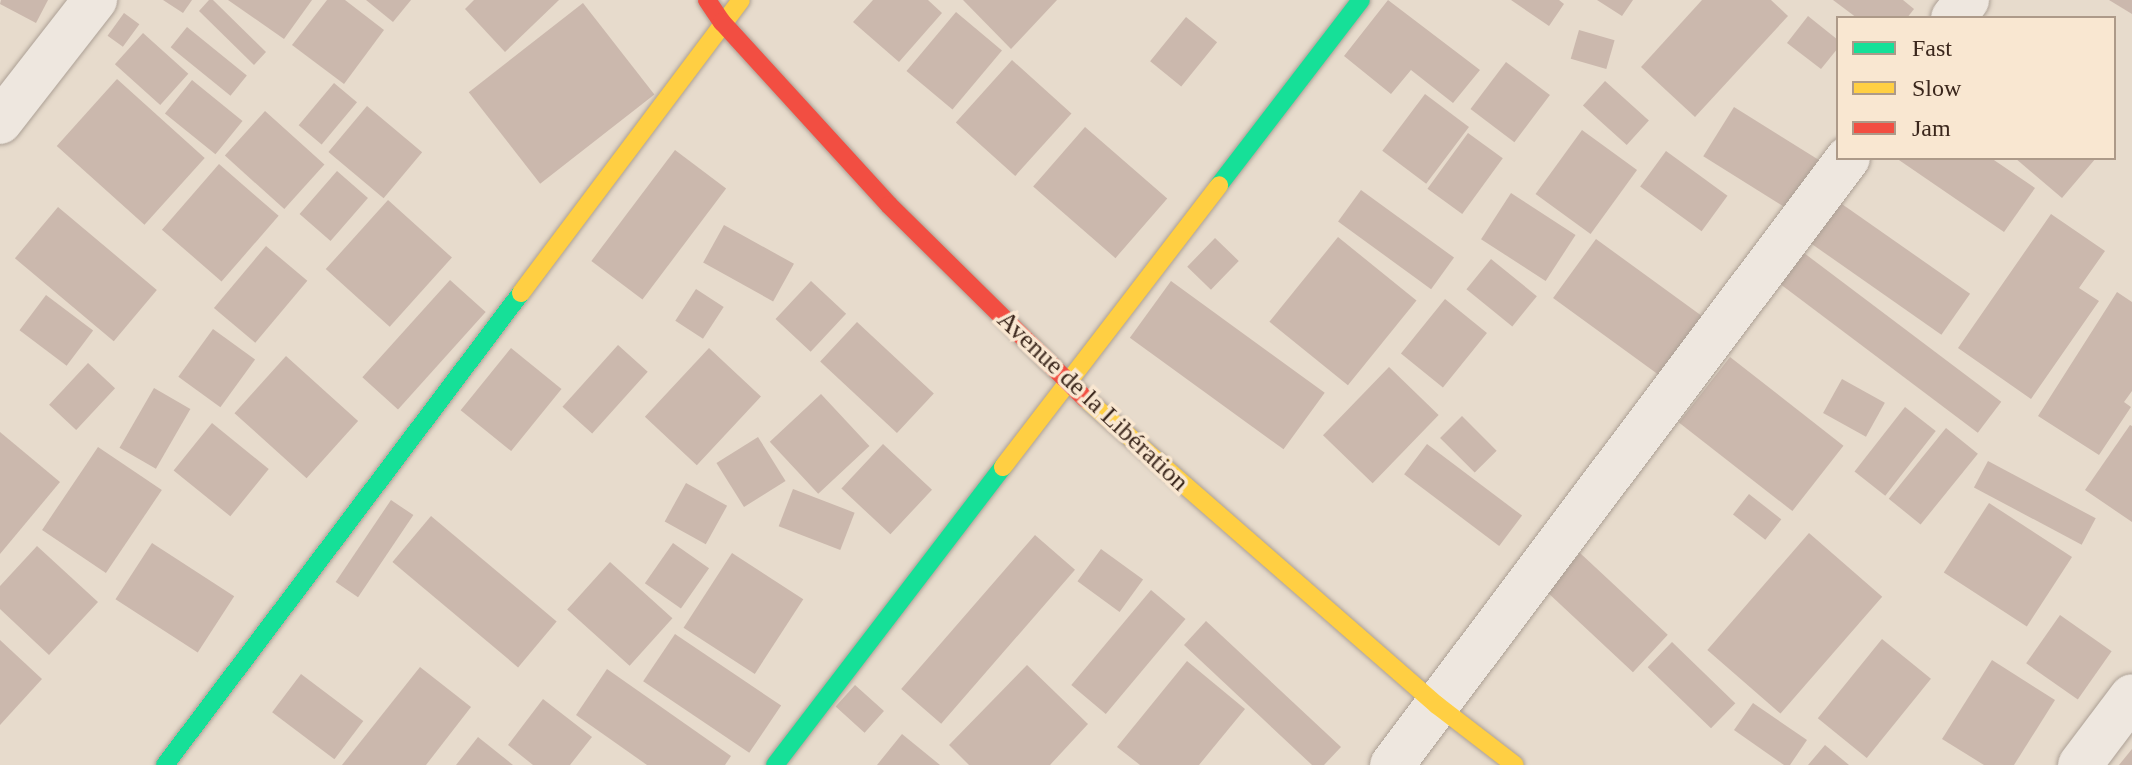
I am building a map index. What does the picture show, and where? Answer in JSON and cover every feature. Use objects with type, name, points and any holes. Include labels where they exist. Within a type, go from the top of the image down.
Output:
[{"type":"main road","name":"Avenue de la Libération","points":[[707,0],[722,22],[889,205],[1069,384],[1437,705],[1515,765]]},
{"type":"main road","points":[[165,765],[741,0]]},
{"type":"main road","points":[[775,765],[1361,0]]},
{"type":"street","points":[[0,122],[95,0]]},
{"type":"street","points":[[1955,16],[1967,0]]},
{"type":"street","points":[[1392,765],[1846,160]]},
{"type":"street","points":[[2080,765],[2132,696]]},
{"type":"building","points":[[1,0],[48,0],[36,23],[0,4]]},
{"type":"building","points":[[163,0],[192,0],[183,13]]},
{"type":"building","points":[[209,0],[213,0],[266,52],[254,65],[199,11]]},
{"type":"building","points":[[228,0],[312,0],[284,39]]},
{"type":"building","points":[[327,0],[345,0],[384,30],[344,84],[292,45]]},
{"type":"building","points":[[366,0],[411,0],[393,22]]},
{"type":"building","points":[[474,0],[559,0],[505,52],[465,9]]},
{"type":"building","points":[[873,0],[928,0],[942,13],[899,62],[853,22]]},
{"type":"building","points":[[963,0],[1057,0],[1011,49]]},
{"type":"building","points":[[1388,0],[1480,70],[1453,103],[1411,70],[1391,94],[1344,56]]},
{"type":"building","points":[[1511,0],[1559,0],[1564,4],[1549,26]]},
{"type":"building","points":[[1597,0],[1633,0],[1622,16]]},
{"type":"building","points":[[1702,0],[1771,0],[1788,16],[1695,117],[1641,67]]},
{"type":"building","points":[[1833,0],[1903,0],[1914,9],[1909,16],[1854,16]]},
{"type":"building","points":[[2109,0],[2132,0],[2132,14]]},
{"type":"building","points":[[583,3],[654,94],[540,184],[469,92]]},
{"type":"building","points":[[956,12],[1002,51],[952,110],[907,71]]},
{"type":"building","points":[[124,13],[139,24],[123,47],[108,36]]},
{"type":"building","points":[[1808,16],[1836,38],[1836,50],[1821,69],[1787,43]]},
{"type":"building","points":[[1186,17],[1217,42],[1181,86],[1150,61]]},
{"type":"building","points":[[187,27],[247,75],[230,96],[171,47]]},
{"type":"building","points":[[1579,30],[1615,40],[1606,69],[1571,59]]},
{"type":"building","points":[[143,33],[188,74],[160,105],[115,64]]},
{"type":"building","points":[[1012,60],[1071,114],[1015,176],[956,122]]},
{"type":"building","points":[[1506,62],[1550,95],[1514,142],[1470,109]]},
{"type":"building","points":[[117,79],[205,158],[144,225],[57,146]]},
{"type":"building","points":[[192,80],[243,121],[215,154],[165,113]]},
{"type":"building","points":[[1605,81],[1649,120],[1627,145],[1583,106]]},
{"type":"building","points":[[334,83],[357,102],[322,144],[299,125]]},
{"type":"building","points":[[1425,94],[1469,127],[1426,184],[1382,151]]},
{"type":"building","points":[[367,106],[422,152],[384,198],[328,152]]},
{"type":"building","points":[[1734,107],[1828,166],[1797,215],[1703,156]]},
{"type":"building","points":[[265,111],[324,165],[284,209],[225,156]]},
{"type":"building","points":[[1085,127],[1167,199],[1115,258],[1033,187]]},
{"type":"building","points":[[1582,130],[1637,170],[1591,234],[1536,194]]},
{"type":"building","points":[[1468,133],[1503,158],[1462,214],[1427,189]]},
{"type":"building","points":[[675,150],[726,189],[642,300],[591,261]]},
{"type":"building","points":[[1666,151],[1727,196],[1702,231],[1640,187]]},
{"type":"building","points":[[1899,160],[1994,160],[2035,188],[2004,232]]},
{"type":"building","points":[[2017,160],[2094,160],[2062,198]]},
{"type":"building","points":[[219,164],[279,216],[222,281],[162,230]]},
{"type":"building","points":[[337,171],[368,198],[331,241],[300,214]]},
{"type":"building","points":[[1361,190],[1454,258],[1431,289],[1338,222]]},
{"type":"building","points":[[1511,193],[1576,235],[1546,281],[1481,239]]},
{"type":"building","points":[[388,200],[452,258],[390,327],[326,269]]},
{"type":"building","points":[[1839,202],[1970,294],[1941,335],[1810,243]]},
{"type":"building","points":[[58,207],[157,290],[114,341],[15,258]]},
{"type":"building","points":[[2051,214],[2105,251],[2079,288],[2099,301],[2031,399],[1958,348]]},
{"type":"building","points":[[724,225],[794,264],[773,301],[703,263]]},
{"type":"building","points":[[1338,237],[1416,301],[1348,385],[1269,322]]},
{"type":"building","points":[[1215,238],[1239,261],[1211,290],[1187,267]]},
{"type":"building","points":[[1596,239],[1704,317],[1661,376],[1553,298]]},
{"type":"building","points":[[266,246],[307,281],[255,343],[214,308]]},
{"type":"building","points":[[1804,253],[2001,402],[1978,433],[1781,284]]},
{"type":"building","points":[[1491,259],[1537,296],[1512,326],[1466,289]]},
{"type":"building","points":[[450,280],[486,312],[398,409],[362,377]]},
{"type":"building","points":[[811,281],[846,314],[811,352],[776,319]]},
{"type":"building","points":[[1171,281],[1325,393],[1284,449],[1130,338]]},
{"type":"building","points":[[696,289],[724,307],[703,339],[675,321]]},
{"type":"building","points":[[2117,292],[2132,302],[2132,391],[2124,402],[2131,407],[2099,455],[2038,416]]},
{"type":"building","points":[[46,295],[93,331],[67,366],[20,330]]},
{"type":"building","points":[[1445,299],[1487,333],[1443,387],[1401,353]]},
{"type":"building","points":[[857,322],[934,394],[897,433],[820,361]]},
{"type":"building","points":[[213,329],[255,360],[220,407],[178,377]]},
{"type":"building","points":[[618,345],[648,372],[592,433],[562,407]]},
{"type":"building","points":[[511,348],[562,389],[511,451],[461,410]]},
{"type":"building","points":[[709,348],[761,396],[697,465],[645,417]]},
{"type":"building","points":[[286,356],[358,421],[307,478],[234,413]]},
{"type":"building","points":[[1730,357],[1843,446],[1792,511],[1679,422]]},
{"type":"building","points":[[88,363],[115,388],[76,430],[49,405]]},
{"type":"building","points":[[1389,367],[1439,415],[1373,483],[1323,435]]},
{"type":"building","points":[[1842,379],[1885,403],[1866,437],[1823,413]]},
{"type":"building","points":[[154,388],[190,409],[156,469],[120,448]]},
{"type":"building","points":[[821,394],[869,446],[818,494],[770,442]]},
{"type":"building","points":[[1905,407],[1936,431],[1885,496],[1855,472]]},
{"type":"building","points":[[1462,416],[1497,451],[1475,473],[1440,438]]},
{"type":"building","points":[[212,423],[269,469],[230,516],[174,470]]},
{"type":"building","points":[[2132,426],[2132,522],[2085,490]]},
{"type":"building","points":[[1946,428],[1978,454],[1921,525],[1889,499]]},
{"type":"building","points":[[0,432],[60,482],[0,554]]},
{"type":"building","points":[[758,437],[786,481],[744,507],[716,463]]},
{"type":"building","points":[[883,444],[932,490],[890,534],[841,489]]},
{"type":"building","points":[[1427,444],[1522,516],[1499,546],[1404,474]]},
{"type":"building","points":[[98,447],[162,490],[106,573],[42,530]]},
{"type":"building","points":[[1988,461],[2096,518],[2082,545],[1974,487]]},
{"type":"building","points":[[686,483],[727,506],[706,544],[665,521]]},
{"type":"building","points":[[793,489],[855,513],[840,550],[779,526]]},
{"type":"building","points":[[1749,494],[1781,519],[1765,540],[1733,514]]},
{"type":"building","points":[[391,500],[413,515],[358,597],[336,582]]},
{"type":"building","points":[[1989,503],[2072,557],[2027,627],[1944,573]]},
{"type":"building","points":[[431,516],[557,621],[518,667],[392,562]]},
{"type":"building","points":[[1809,533],[1882,597],[1781,714],[1707,650]]},
{"type":"building","points":[[1035,535],[1075,570],[941,724],[901,689]]},
{"type":"building","points":[[152,543],[234,596],[198,653],[116,599]]},
{"type":"building","points":[[673,543],[709,568],[681,608],[645,583]]},
{"type":"building","points":[[37,546],[98,602],[49,655],[0,609],[0,586]]},
{"type":"building","points":[[1101,549],[1143,580],[1120,612],[1077,581]]},
{"type":"building","points":[[732,553],[803,599],[755,674],[684,628]]},
{"type":"building","points":[[1580,553],[1668,635],[1633,672],[1545,590]]},
{"type":"building","points":[[610,562],[672,618],[630,666],[567,610]]},
{"type":"building","points":[[1151,590],[1185,619],[1106,714],[1071,685]]},
{"type":"building","points":[[2060,615],[2112,651],[2078,699],[2026,663]]},
{"type":"building","points":[[1206,621],[1341,747],[1324,765],[1312,765],[1184,645]]},
{"type":"building","points":[[675,634],[781,706],[749,753],[643,681]]},
{"type":"building","points":[[1882,639],[1931,679],[1867,758],[1818,718]]},
{"type":"building","points":[[0,640],[42,679],[0,725]]},
{"type":"building","points":[[1672,642],[1735,703],[1711,728],[1648,667]]},
{"type":"building","points":[[1992,660],[2055,700],[2014,765],[1984,765],[1942,739]]},
{"type":"building","points":[[1187,661],[1245,709],[1199,765],[1140,765],[1117,747]]},
{"type":"building","points":[[1027,665],[1088,724],[1050,765],[969,765],[949,745]]},
{"type":"building","points":[[420,667],[471,707],[426,765],[342,765]]},
{"type":"building","points":[[607,669],[731,756],[725,765],[647,765],[576,715]]},
{"type":"building","points":[[301,674],[363,721],[334,759],[272,712]]},
{"type":"building","points":[[855,685],[884,711],[865,733],[836,707]]},
{"type":"building","points":[[543,699],[592,737],[570,765],[533,765],[508,745]]},
{"type":"building","points":[[1753,703],[1807,740],[1790,765],[1784,765],[1734,730]]},
{"type":"building","points":[[902,734],[940,765],[877,765]]},
{"type":"building","points":[[478,737],[513,765],[456,765]]},
{"type":"building","points":[[1825,745],[1849,765],[1808,765]]},
{"type":"building","points":[[2132,749],[2132,765],[2119,765]]},
{"type":"traffic: fast","points":[[1219,185],[1361,0]]},
{"type":"traffic: fast","points":[[165,765],[521,293]]},
{"type":"traffic: fast","points":[[775,765],[1003,467]]},
{"type":"traffic: slow","points":[[521,293],[741,0]]},
{"type":"traffic: slow","points":[[1003,467],[1219,185]]},
{"type":"traffic: slow","points":[[1086,399],[1437,705],[1515,765]]},
{"type":"traffic: jam","points":[[707,0],[722,22],[889,205],[1086,399]]}]
